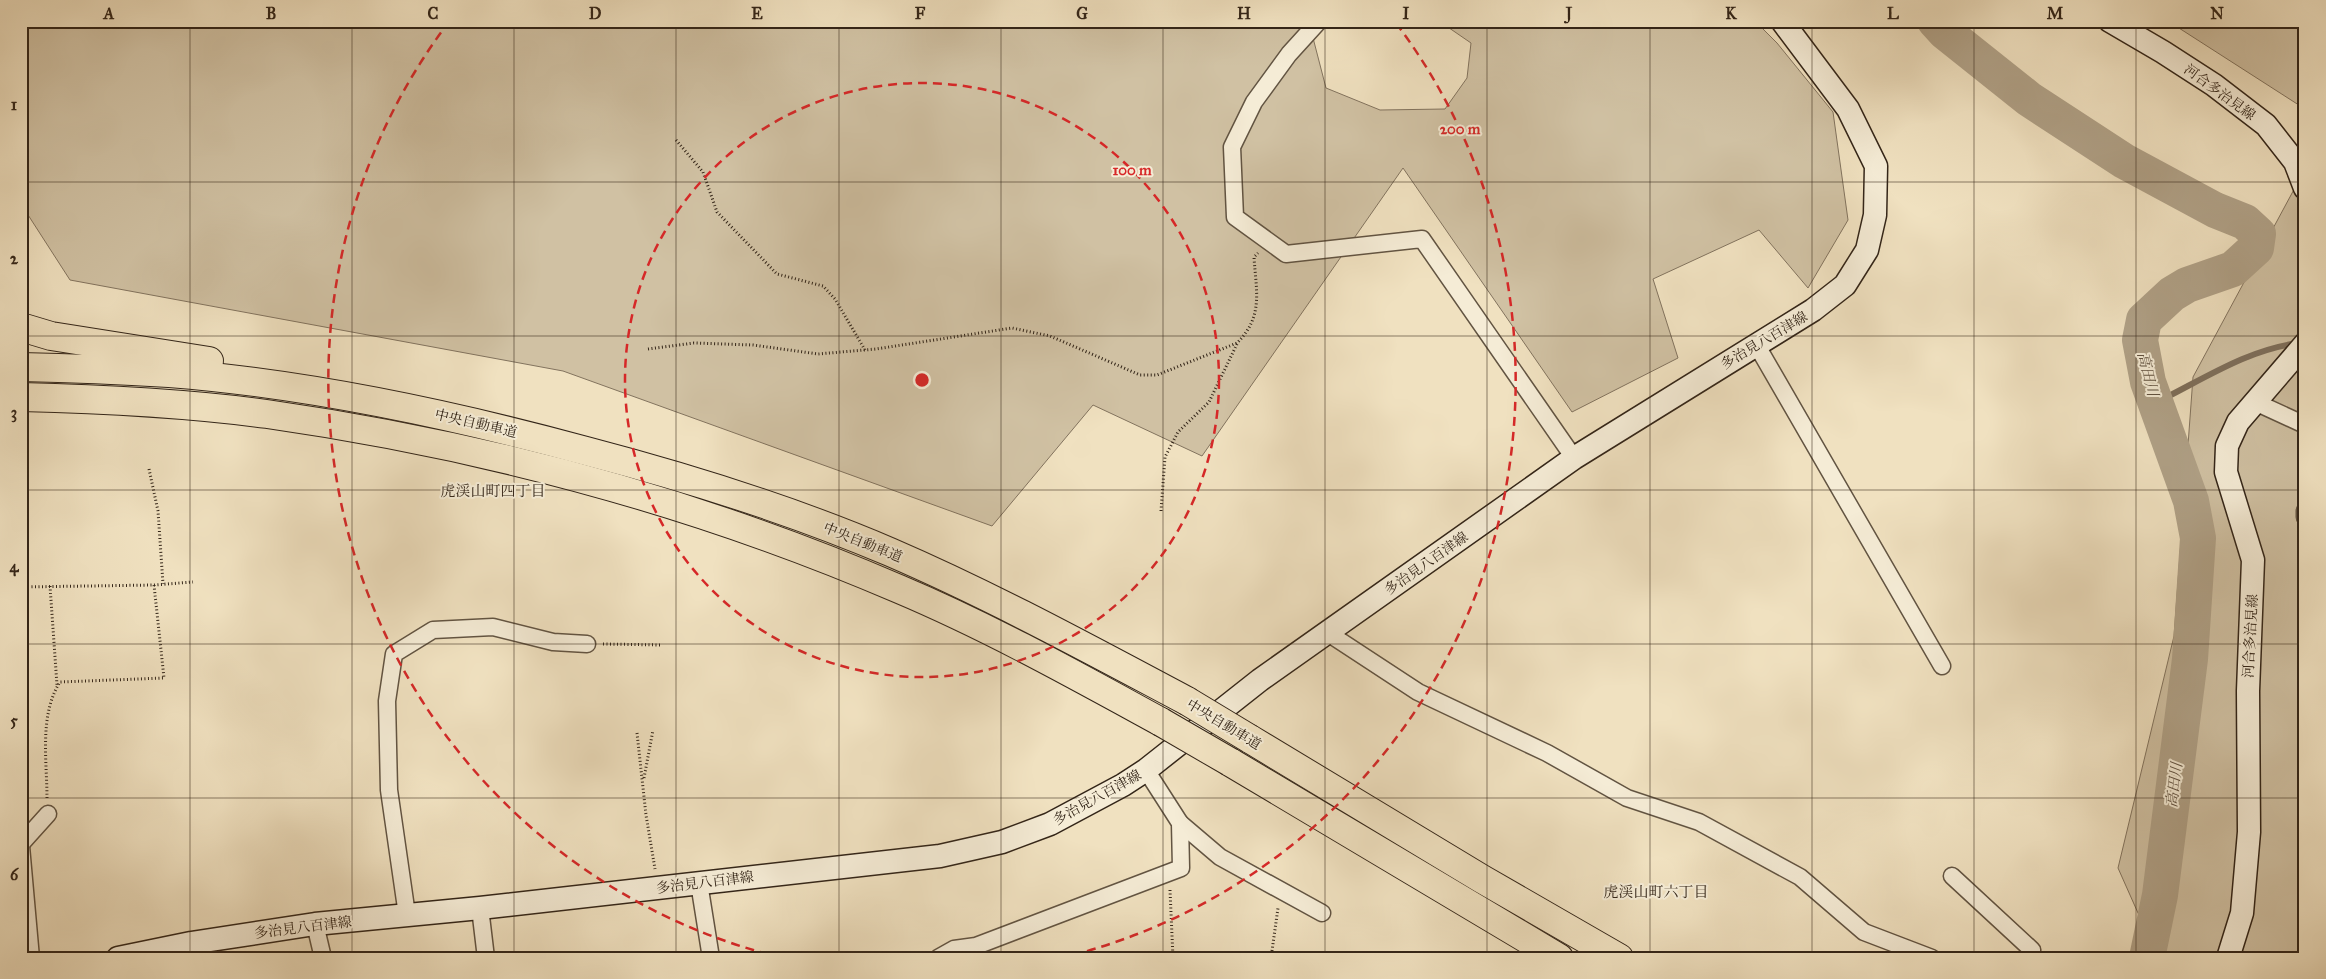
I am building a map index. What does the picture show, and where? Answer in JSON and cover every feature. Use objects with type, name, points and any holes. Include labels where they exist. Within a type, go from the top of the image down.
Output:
[{"type":"highway","points":[[21,326],[52,336],[179,355],[332,383],[410,401],[464,420]]},
{"type":"highway","name":"中央自動車道","points":[[21,367],[171,373],[258,383],[369,400],[464,420],[645,466],[740,496],[887,551],[964,585],[1032,619],[1187,701],[1482,879],[1619,958]]},
{"type":"highway","name":"中央自動車道","points":[[21,397],[174,404],[265,414],[453,446],[622,490],[734,525],[812,553],[900,589],[1040,656],[1162,722],[1559,958]]},
{"type":"main road","name":"多治見八百津線","points":[[118,958],[192,950],[315,924],[480,908],[940,856],[1002,842],[1050,824],[1099,798],[1146,770],[1260,680],[1574,458],[1813,310],[1845,285],[1866,250],[1875,214],[1876,166],[1848,109],[1782,21]]},
{"type":"main road","name":"河合多治見線","points":[[2110,21],[2214,85],[2266,125],[2294,162],[2305,188]]},
{"type":"main road","name":"河合多治見線","points":[[2228,958],[2242,913],[2249,832],[2248,691],[2253,560],[2226,472],[2227,446],[2238,422],[2305,344]]},
{"type":"street","points":[[1319,21],[1289,54],[1254,102],[1232,147],[1235,217],[1286,254],[1422,239],[1574,458]]},
{"type":"street","points":[[1756,344],[1942,666]]},
{"type":"street","points":[[2255,402],[2305,425]]},
{"type":"street","points":[[2305,511],[2305,517]]},
{"type":"street","points":[[407,915],[389,790],[387,701],[394,654],[433,630],[493,627],[554,642],[587,644]]},
{"type":"street","points":[[1328,633],[1418,692],[1547,753],[1627,798],[1699,822],[1800,877],[1864,932],[1932,958]]},
{"type":"street","points":[[1146,770],[1180,823],[1220,857],[1322,913]]},
{"type":"street","points":[[31,958],[21,845],[48,814]]},
{"type":"street","points":[[938,958],[954,949],[976,946],[1181,868],[1180,823]]},
{"type":"street","points":[[1952,876],[2032,950],[2029,958]]},
{"type":"street","points":[[699,883],[711,958]]},
{"type":"street","points":[[480,908],[486,958]]},
{"type":"street","points":[[315,924],[323,958]]},
{"type":"path","points":[[676,140],[703,172],[717,212],[777,274],[823,286],[835,299],[865,350]]},
{"type":"path","points":[[1161,511],[1165,457],[1178,432],[1209,402],[1237,343],[1255,320],[1254,257],[1268,241]]},
{"type":"path","points":[[648,349],[694,343],[752,345],[818,354],[865,350],[1012,328],[1050,336],[1140,375],[1157,375],[1237,343]]},
{"type":"path","points":[[149,469],[158,511],[163,584]]},
{"type":"path","points":[[21,587],[154,585],[193,582]]},
{"type":"path","points":[[48,814],[47,714],[52,695],[60,682],[164,678],[154,585]]},
{"type":"path","points":[[50,586],[58,685]]},
{"type":"path","points":[[587,644],[662,645]]},
{"type":"path","points":[[643,783],[653,730]]},
{"type":"path","points":[[637,733],[658,888]]},
{"type":"path","points":[[1170,872],[1170,935],[1173,958]]},
{"type":"path","points":[[1271,958],[1280,890]]},
{"type":"shaded area","points":[[21,21],[1327,21],[1312,34],[1326,88],[1380,110],[1445,109],[1467,78],[1471,43],[1439,21],[1755,21],[1777,43],[1833,112],[1848,220],[1808,288],[1759,230],[1653,279],[1678,358],[1572,412],[1403,168],[1202,456],[1093,405],[992,526],[563,371],[70,280],[21,204]]},
{"type":"shaded area","points":[[2168,21],[2305,21],[2305,109]]},
{"type":"shaded area","points":[[2305,169],[2305,958],[2158,958],[2118,868],[2174,636],[2193,377]]},
{"type":"waterway","name":"高田川","points":[[1935,21],[1945,32],[2029,99],[2124,161],[2215,210],[2245,222],[2258,234],[2256,248],[2233,269],[2187,285],[2172,294],[2144,320],[2140,340],[2148,382],[2191,501],[2198,538],[2190,659],[2160,895],[2147,958]]},
{"type":"waterway","points":[[2157,402],[2226,366],[2280,346],[2299,343]]},
{"type":"district","name":"虎渓山町四丁目","points":[[493,491]]},
{"type":"district","name":"虎渓山町六丁目","points":[[1656,892]]}]
